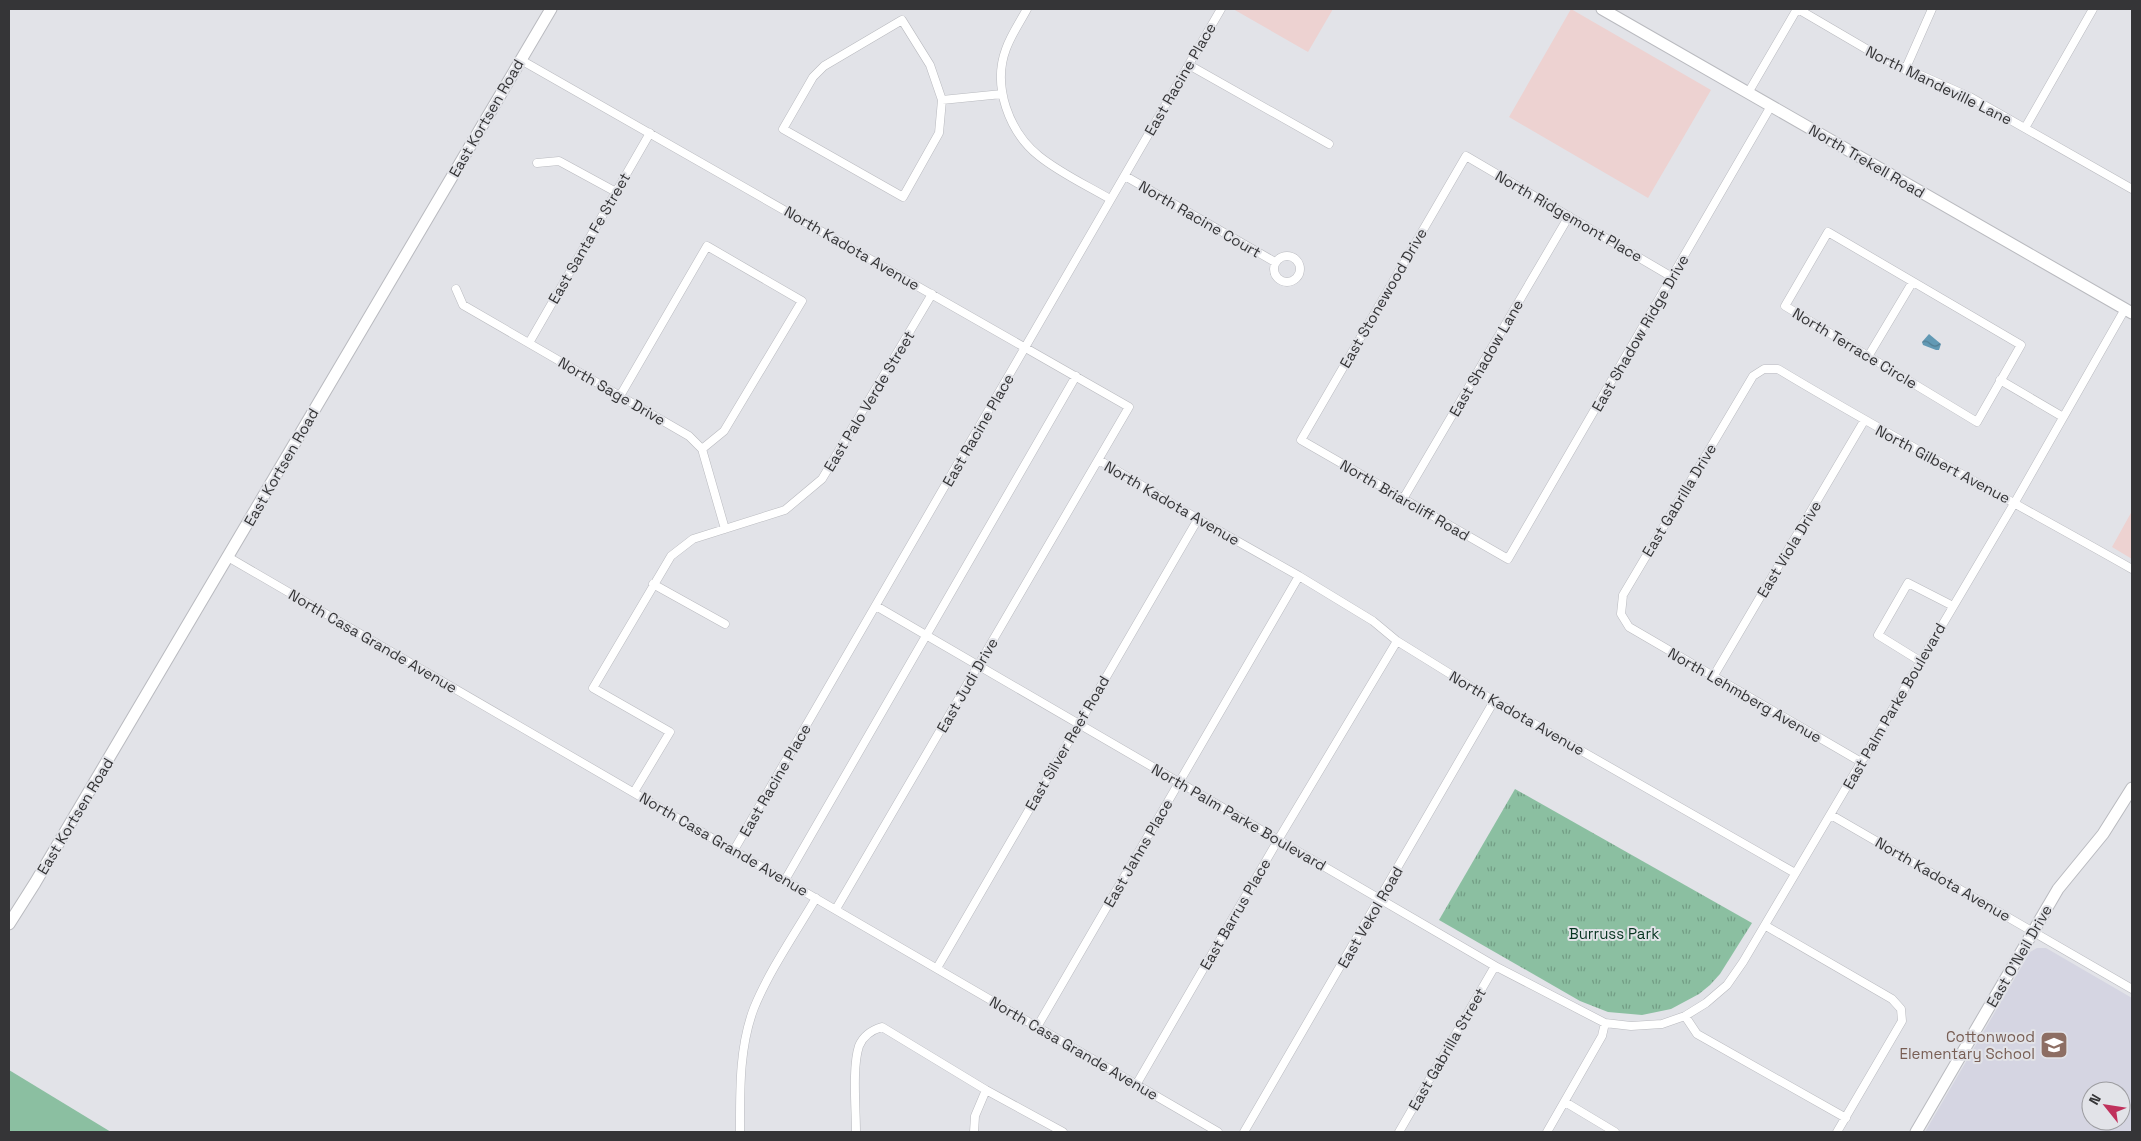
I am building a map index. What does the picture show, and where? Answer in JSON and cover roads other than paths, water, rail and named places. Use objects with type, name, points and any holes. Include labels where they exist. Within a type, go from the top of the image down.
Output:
[{"type":"street","name":"East Kortsen Road","points":[[9,924],[35,884],[551,9]]},
{"type":"street","points":[[1028,9],[1006,49],[1002,67],[1002,94],[1009,115],[1019,134],[1037,155],[1060,171],[1110,199]]},
{"type":"street","name":"East Racine Place","points":[[734,850],[1221,9]]},
{"type":"street","name":"North Trekell Road","points":[[1602,9],[2129,311]]},
{"type":"street","points":[[1748,93],[1798,9]]},
{"type":"street","name":"North Mandeville Lane","points":[[1798,9],[1905,70],[1970,97],[2132,189]]},
{"type":"street","points":[[1905,70],[1932,9]]},
{"type":"street","points":[[2025,128],[2093,9]]},
{"type":"street","points":[[902,20],[930,65],[942,100],[939,133],[903,197],[783,130],[813,77],[824,66],[902,20]]},
{"type":"street","name":"North Kadota Avenue","points":[[521,60],[1129,406],[1099,460],[1373,621],[1397,641],[1494,701],[1795,874]]},
{"type":"street","points":[[1188,65],[1329,144]]},
{"type":"street","points":[[942,100],[1002,94]]},
{"type":"street","name":"East Shadow Ridge Drive","points":[[1508,559],[1771,106]]},
{"type":"street","name":"East Santa Fe Street","points":[[529,343],[650,133]]},
{"type":"street","name":"North Ridgemont Place","points":[[1466,156],[1672,277]]},
{"type":"street","name":"East Stonewood Drive","points":[[1301,440],[1466,156]]},
{"type":"street","points":[[537,163],[559,161],[616,192]]},
{"type":"street","name":"North Racine Court","points":[[1125,176],[1275,262]]},
{"type":"street","name":"East Shadow Lane","points":[[1403,499],[1569,216]]},
{"type":"street","name":"North Terrace Circle","points":[[1828,232],[2021,346],[1977,422],[1869,355],[1785,306],[1828,232]]},
{"type":"street","points":[[620,396],[707,246],[802,301],[724,432],[702,449],[726,529]]},
{"type":"street","points":[[1869,355],[1912,283]]},
{"type":"street","name":"North Sage Drive","points":[[456,289],[462,305],[689,436],[702,449]]},
{"type":"street","name":"East Palo Verde Street","points":[[634,792],[670,732],[593,688],[653,584],[671,556],[693,539],[785,510],[822,479],[932,294]]},
{"type":"street","name":"East Palm Parke Boulevard","points":[[1605,1023],[1631,1026],[1662,1024],[1685,1016],[1706,1003],[1727,985],[1766,926],[2063,417],[2129,311]]},
{"type":"street","name":"North Gilbert Avenue","points":[[1753,376],[1764,369],[1778,369],[1864,421],[2015,502],[2132,569]]},
{"type":"street","points":[[785,880],[1076,376]]},
{"type":"street","name":"East Gabrilla Drive","points":[[1629,627],[1621,614],[1623,595],[1753,376]]},
{"type":"street","points":[[2000,380],[2063,417]]},
{"type":"street","name":"East Viola Drive","points":[[1713,677],[1864,421]]},
{"type":"street","name":"North Briarcliff Road","points":[[1301,440],[1508,559]]},
{"type":"street","name":"East Judi Drive","points":[[836,909],[1099,460]]},
{"type":"street","name":"East Silver Reef Road","points":[[937,968],[1198,519]]},
{"type":"street","name":"North Casa Grande Avenue","points":[[228,557],[1218,1132]]},
{"type":"street","name":"East Jahns Place","points":[[1037,1027],[1299,576]]},
{"type":"street","points":[[1920,661],[1878,635],[1908,583],[1953,606]]},
{"type":"street","points":[[653,584],[725,624]]},
{"type":"street","name":"North Palm Parke Boulevard","points":[[876,606],[1495,966],[1605,1023]]},
{"type":"street","name":"North Lehmberg Avenue","points":[[1629,627],[1861,762]]},
{"type":"street","name":"East Barrus Place","points":[[1136,1085],[1278,840],[1397,641]]},
{"type":"street","name":"East Vekol Road","points":[[1244,1132],[1494,701]]},
{"type":"street","name":"East O'Neil Drive","points":[[1916,1132],[2058,889],[2102,834],[2132,788]]},
{"type":"street","name":"North Kadota Avenue","points":[[1831,815],[2132,989]]},
{"type":"street","points":[[740,1132],[740,1088],[745,1043],[754,1008],[816,898]]},
{"type":"street","points":[[1766,926],[1892,999],[1901,1010],[1902,1021],[1837,1132]]},
{"type":"street","name":"East Gabrilla Street","points":[[1399,1132],[1495,966]]},
{"type":"street","points":[[1685,1016],[1697,1034],[1846,1118]]},
{"type":"street","points":[[1547,1132],[1602,1036],[1605,1023]]},
{"type":"street","points":[[856,1132],[856,1066],[859,1045],[870,1031],[882,1026],[986,1090],[1063,1132]]},
{"type":"street","points":[[974,1132],[975,1116],[986,1090]]},
{"type":"street","points":[[1565,1102],[1615,1132]]},
{"type":"water","points":[[1929,334],[1941,344],[1939,350],[1923,345],[1922,342]]},
{"type":"place","name":"Cottonwood Elementary School","points":[[2054,1045]]},
{"type":"park label","name":"Burruss Park","points":[[1614,933]]}]
